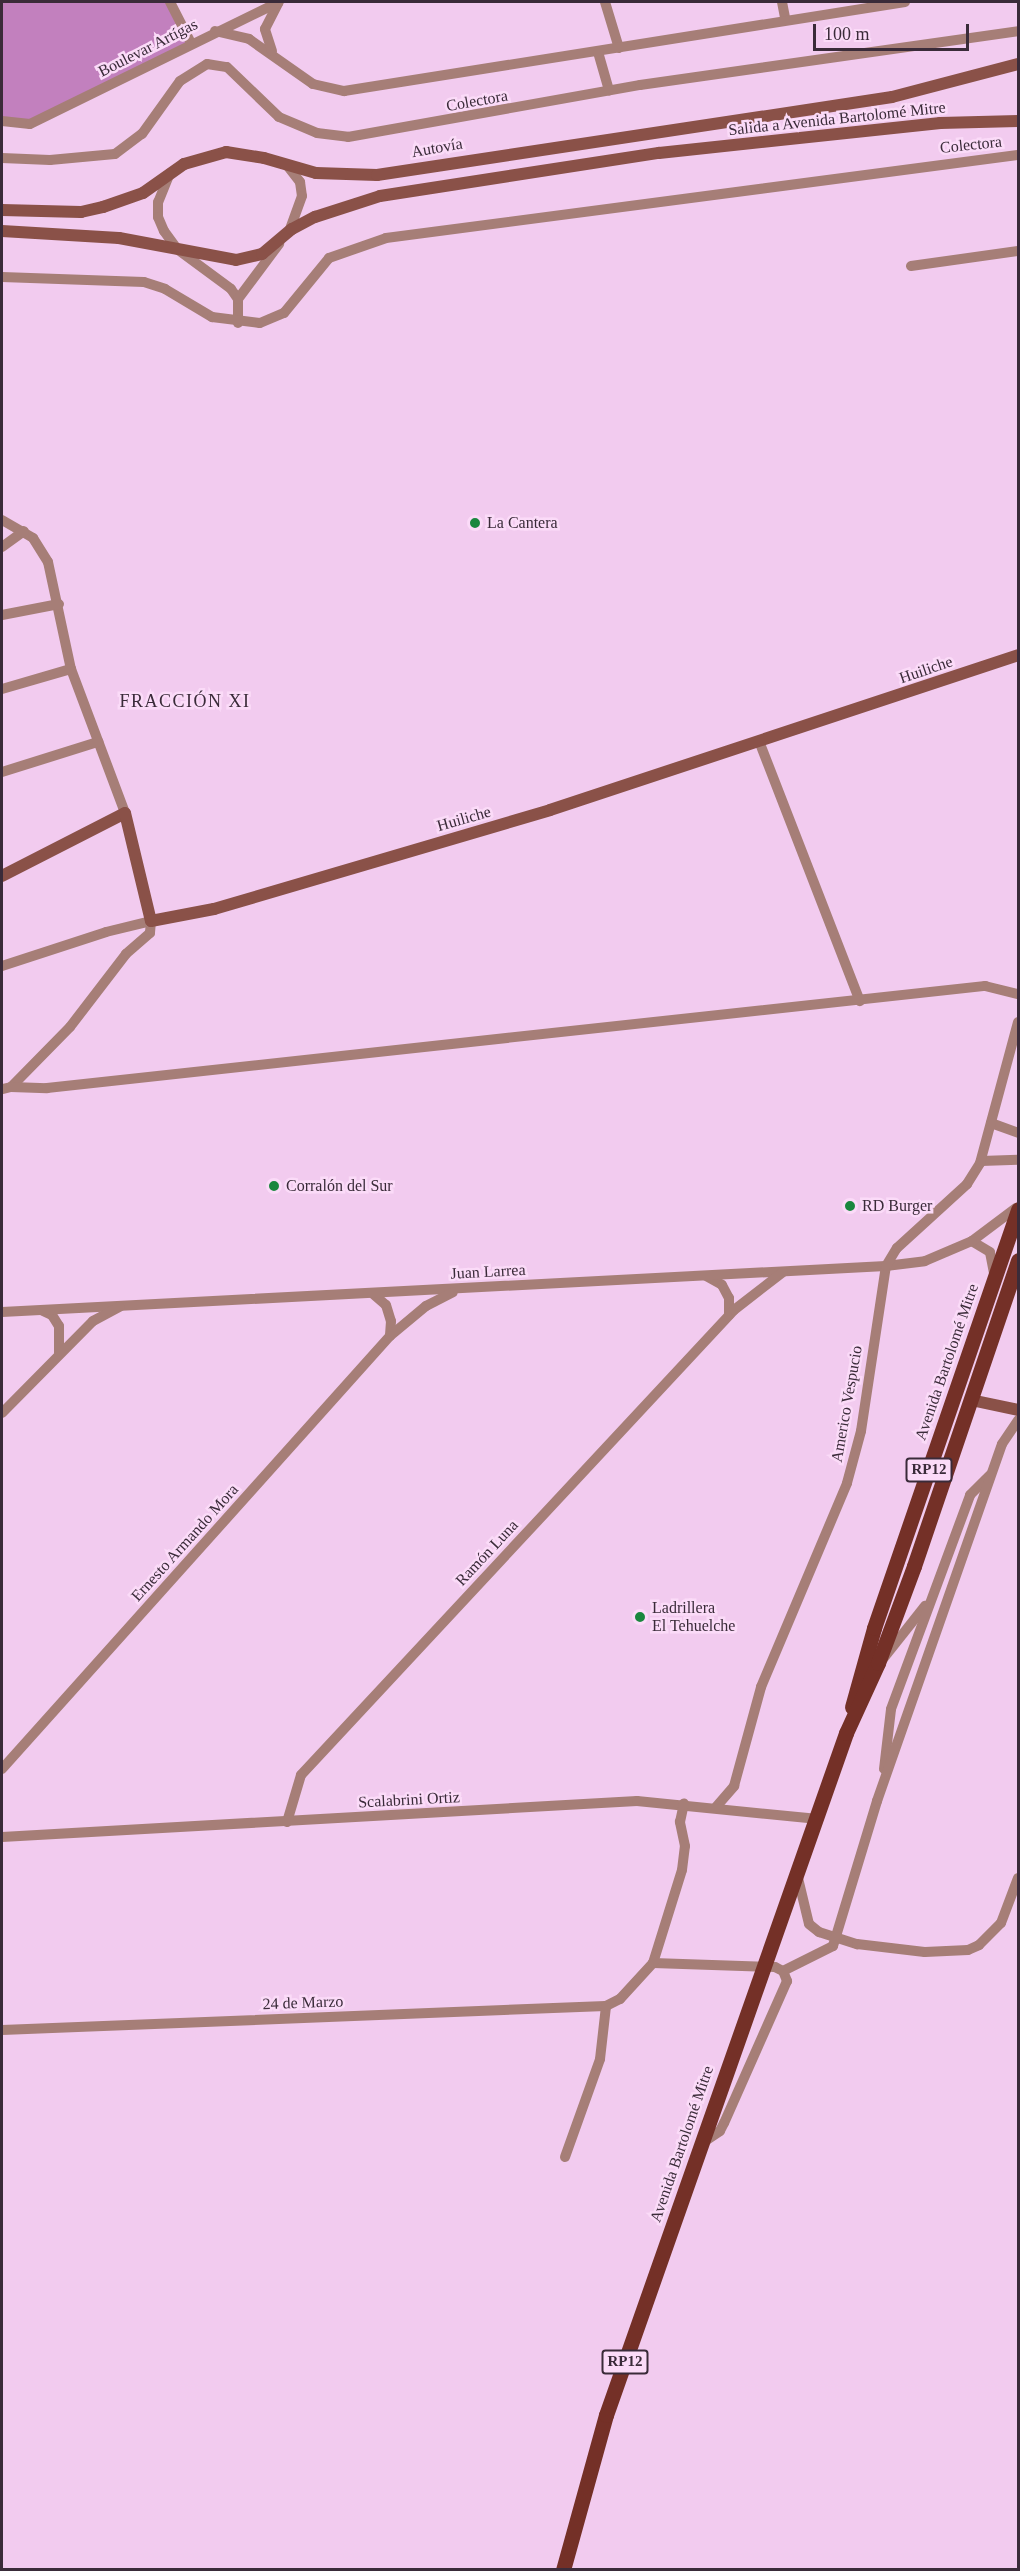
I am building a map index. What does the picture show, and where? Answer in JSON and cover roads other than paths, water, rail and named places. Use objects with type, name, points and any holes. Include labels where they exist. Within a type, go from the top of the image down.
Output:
[{"type":"main road","name":"Avenida Bartolomé Mitre","points":[[562,2570],[603,2425],[762,1966],[818,1819],[846,1733],[874,1628],[1018,1208]]},
{"type":"main road","name":"Avenida Bartolomé Mitre","points":[[846,1733],[877,1666],[1018,1260]]},
{"type":"street","points":[[170,2],[191,43]]},
{"type":"street","points":[[272,52],[265,29],[280,2]]},
{"type":"street","name":"Boulevar Artígas","points":[[2,121],[30,124],[215,31],[280,2]]},
{"type":"street","points":[[605,2],[619,48]]},
{"type":"street","points":[[782,2],[785,18]]},
{"type":"street","name":"Colectora","points":[[272,52],[303,78],[330,89],[382,87],[598,52],[785,18],[905,2]]},
{"type":"street","points":[[215,31],[242,35],[272,52]]},
{"type":"street","name":"Colectora","points":[[2,158],[60,159],[115,154],[142,134],[180,81],[207,64],[226,67],[279,117],[305,130],[335,137],[365,136],[609,90],[1018,31]]},
{"type":"street","points":[[598,52],[609,90]]},
{"type":"street","name":"Autovía","points":[[2,210],[52,213],[92,210],[126,201],[184,164],[226,152],[286,164],[316,173],[377,175],[892,97],[1018,64]]},
{"type":"street","name":"Salida a Avenida Bartolomé Mitre","points":[[292,229],[380,196],[659,153],[930,124],[1018,121]]},
{"type":"street","name":"Colectora","points":[[2,277],[144,282],[165,289],[212,317],[237,323],[260,323],[284,313],[329,258],[386,238],[1018,155]]},
{"type":"street","points":[[237,323],[238,299],[292,229],[302,196],[300,182],[286,164]]},
{"type":"street","points":[[170,173],[158,202],[158,217],[177,249],[222,280],[238,299]]},
{"type":"street","points":[[2,231],[100,236],[221,259],[244,259],[262,254],[292,229]]},
{"type":"street","points":[[911,266],[1018,251]]},
{"type":"street","points":[[2,520],[24,531],[48,562],[59,604],[71,669],[125,813],[152,921],[150,933],[126,954],[70,1027],[6,1088]]},
{"type":"street","points":[[2,548],[24,531]]},
{"type":"street","points":[[2,615],[59,604]]},
{"type":"street","name":"Huiliche","points":[[152,921],[214,909],[488,829],[1018,655]]},
{"type":"street","points":[[2,689],[71,669]]},
{"type":"street","points":[[759,741],[860,1001]]},
{"type":"street","points":[[2,772],[98,742]]},
{"type":"street","points":[[2,876],[125,813]]},
{"type":"street","points":[[2,966],[106,932],[152,921]]},
{"type":"street","points":[[6,1088],[47,1088],[985,986],[1018,994]]},
{"type":"street","name":"Americo Vespucio","points":[[716,1807],[736,1779],[761,1687],[847,1483],[861,1431],[886,1266],[897,1248],[966,1185],[981,1161],[1018,1022]]},
{"type":"street","points":[[991,1123],[1018,1133]]},
{"type":"street","points":[[981,1161],[1018,1160]]},
{"type":"street","name":"Juan Larrea","points":[[2,1312],[886,1266],[925,1261],[972,1241],[1018,1208]]},
{"type":"street","points":[[972,1241],[990,1251],[994,1283]]},
{"type":"street","name":"Ramón Luna","points":[[287,1822],[301,1775],[729,1315],[784,1272]]},
{"type":"street","points":[[706,1276],[722,1285],[729,1298],[729,1315]]},
{"type":"street","name":"Ernesto Armando Mora","points":[[2,1769],[390,1336],[442,1296],[465,1289]]},
{"type":"street","points":[[372,1293],[386,1305],[391,1321],[390,1336]]},
{"type":"street","points":[[2,1413],[93,1321],[121,1306]]},
{"type":"street","points":[[40,1310],[52,1315],[59,1326],[59,1353]]},
{"type":"street","points":[[971,1400],[1018,1410]]},
{"type":"street","points":[[653,1963],[762,1966],[783,1971],[826,1952],[835,1939],[883,1784],[992,1473],[1007,1432],[1018,1420]]},
{"type":"street","points":[[883,1784],[891,1709],[969,1495],[992,1473]]},
{"type":"street","points":[[877,1666],[934,1593]]},
{"type":"street","name":"Scalabrini Ortiz","points":[[2,1837],[638,1801],[684,1803],[818,1819]]},
{"type":"street","points":[[566,2157],[600,2059],[606,2006],[620,1999],[653,1963],[682,1870],[685,1846],[680,1822],[684,1803]]},
{"type":"street","points":[[797,1874],[809,1924],[835,1939],[926,1952],[968,1950],[1001,1923],[1018,1878]]},
{"type":"street","points":[[701,2144],[720,2132],[785,1991],[783,1971]]},
{"type":"street","name":"24 de Marzo","points":[[2,2030],[606,2006]]},
{"type":"place","name":"La Cantera","points":[[475,523]]},
{"type":"place","name":"Corralón del Sur","points":[[274,1186]]},
{"type":"place","name":"RD Burger","points":[[850,1206]]},
{"type":"place","name":"Ladrillera El Tehuelche","points":[[640,1617]]},
{"type":"district","name":"FRACCIÓN XI","points":[[185,701]]}]
